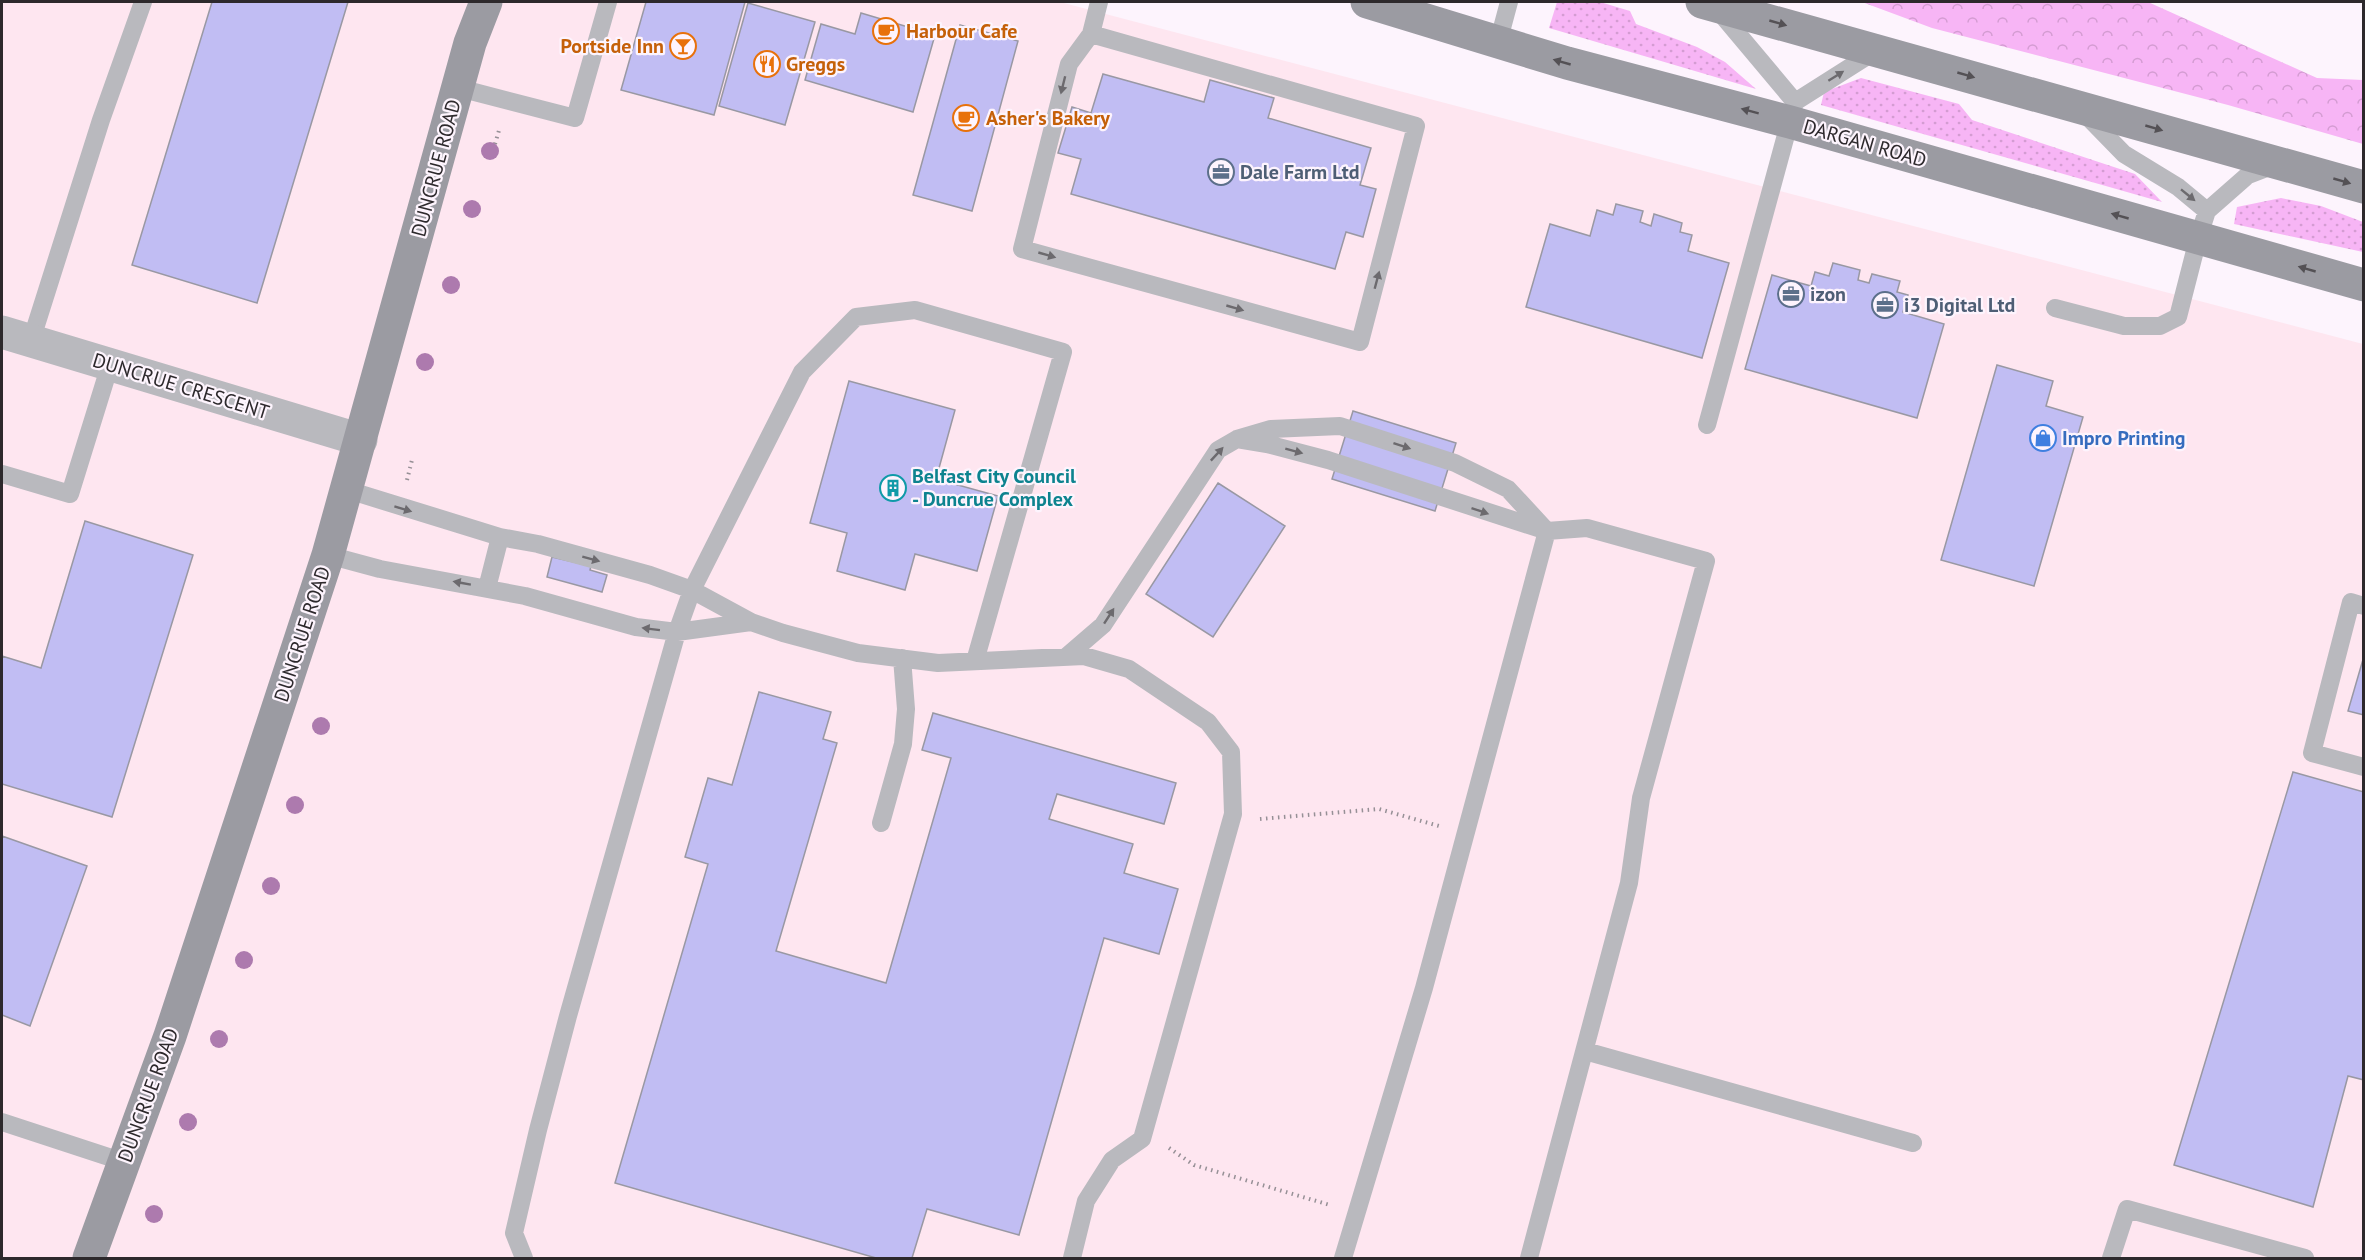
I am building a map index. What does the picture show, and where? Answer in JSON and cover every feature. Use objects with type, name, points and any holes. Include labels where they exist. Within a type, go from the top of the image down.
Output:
[{"type":"street","points":[[462,2],[470,43]]},
{"type":"street","name":"DUNCRUE ROAD","points":[[89,1258],[170,1036],[328,555],[348,490],[470,43],[486,2]]},
{"type":"street","name":"DARGAN ROAD","points":[[1367,2],[1567,63],[1792,112],[2203,225],[2364,285]]},
{"type":"street","points":[[1708,3],[2364,187]]},
{"type":"street","name":"DUNCRUE CRESCENT","points":[[16,337],[361,440]]},
{"type":"lane","points":[[16,337],[101,120],[143,2]]},
{"type":"lane","points":[[459,88],[575,118],[608,2]]},
{"type":"lane","points":[[1090,34],[1416,126],[1360,342],[1022,249],[1069,64],[1090,34],[1099,2]]},
{"type":"lane","points":[[1498,43],[1509,2]]},
{"type":"lane","points":[[1708,3],[1792,112]]},
{"type":"lane","points":[[1707,425],[1792,112],[1877,50]]},
{"type":"lane","points":[[2078,107],[2124,154],[2178,187],[2203,225]]},
{"type":"lane","points":[[2055,309],[2124,326],[2160,326],[2178,316],[2203,225],[2248,175],[2278,163]]},
{"type":"lane","points":[[524,1258],[514,1233],[538,1130],[571,1005],[677,632],[692,590],[802,372],[856,317],[915,310],[1063,352],[975,661]]},
{"type":"lane","points":[[2,474],[70,494],[110,364]]},
{"type":"lane","points":[[1068,656],[1103,625],[1218,450],[1237,440],[1271,429],[1340,426],[1455,463],[1508,489],[1547,531]]},
{"type":"lane","points":[[1237,440],[1267,444],[1328,460],[1547,531],[1587,528],[1706,561],[1641,798],[1629,883],[1529,1258]]},
{"type":"lane","points":[[348,490],[500,537],[549,547],[650,575],[692,590],[751,622],[783,633],[858,652],[938,663],[1084,656],[1129,669],[1208,722],[1232,752],[1233,814],[1142,1139],[1112,1160],[1086,1201],[1072,1258]]},
{"type":"lane","points":[[1343,1258],[1424,988],[1547,531]]},
{"type":"lane","points":[[487,588],[500,537]]},
{"type":"lane","points":[[328,555],[380,569],[525,596],[636,627],[677,632],[751,622]]},
{"type":"lane","points":[[2364,606],[2351,602],[2312,753],[2364,767]]},
{"type":"lane","points":[[881,823],[903,744],[906,709],[902,658]]},
{"type":"lane","points":[[1585,1051],[1913,1143]]},
{"type":"lane","points":[[2,1122],[124,1162]]},
{"type":"lane","points":[[2110,1258],[2127,1209],[2305,1258]]},
{"type":"path","points":[[1233,814],[1258,819],[1379,809],[1466,834]]},
{"type":"path","points":[[1142,1139],[1166,1146],[1194,1165],[1357,1213]]},
{"type":"shaded area","points":[[2,2],[1060,2],[2363,344],[2363,1258],[2,1258]]},
{"type":"green space","points":[[1557,2],[1600,2],[1630,11],[1636,24],[1697,47],[1725,62],[1756,89],[1549,28]]},
{"type":"green space","points":[[1862,2],[2148,2],[2317,78],[2363,80],[2363,144],[2228,105],[1932,28]]},
{"type":"green space","points":[[1861,78],[1959,104],[1972,120],[2135,174],[2162,202],[1821,105],[1824,92]]},
{"type":"green space","points":[[2281,198],[2321,206],[2363,222],[2363,252],[2234,224],[2237,207]]},
{"type":"building","points":[[212,2],[348,2],[257,303],[132,265]]},
{"type":"building","name":"Portside Inn","points":[[646,2],[745,2],[714,115],[621,90]]},
{"type":"building","name":"Greggs","points":[[748,3],[815,22],[785,125],[719,106]]},
{"type":"building","points":[[861,13],[935,35],[913,112],[805,80],[821,24],[855,34]]},
{"type":"building","name":"Asher's Bakery","points":[[960,25],[1018,41],[972,211],[913,195]]},
{"type":"building","name":"Dale Farm Ltd","points":[[1103,74],[1204,102],[1210,80],[1274,98],[1268,118],[1371,148],[1360,185],[1376,189],[1363,237],[1346,232],[1335,269],[1071,194],[1081,159],[1058,153],[1072,107],[1091,113]]},
{"type":"building","points":[[1616,204],[1643,211],[1640,222],[1651,226],[1654,214],[1682,223],[1680,232],[1692,235],[1688,251],[1729,263],[1702,358],[1526,307],[1550,224],[1590,236],[1597,210],[1613,215]]},
{"type":"building","points":[[1833,263],[1860,270],[1858,280],[1869,283],[1872,274],[1900,281],[1897,292],[1908,295],[1903,312],[1944,324],[1917,418],[1745,369],[1772,275],[1811,286],[1815,272],[1829,276]]},
{"type":"building","points":[[1997,365],[2053,381],[2046,406],[2083,417],[2034,586],[1941,560]]},
{"type":"building","name":"Belfast City Council - Duncrue Complex","points":[[849,381],[955,410],[936,479],[998,496],[977,571],[915,554],[905,590],[837,571],[847,533],[810,523]]},
{"type":"building","points":[[1353,411],[1456,443],[1435,511],[1332,479]]},
{"type":"building","points":[[1218,483],[1285,526],[1213,637],[1146,594]]},
{"type":"building","points":[[85,521],[193,555],[112,817],[2,784],[2,656],[41,668]]},
{"type":"building","points":[[552,557],[591,566],[590,570],[607,575],[602,592],[547,577]]},
{"type":"building","points":[[2364,656],[2364,715],[2348,711]]},
{"type":"building","points":[[759,692],[831,712],[823,739],[837,743],[776,951],[886,983],[951,758],[922,750],[933,713],[1176,783],[1164,824],[1057,794],[1049,819],[1133,844],[1124,873],[1178,889],[1159,954],[1104,938],[1019,1235],[927,1209],[912,1258],[876,1258],[615,1183],[708,864],[685,857],[708,778],[732,785]]},
{"type":"building","points":[[2293,772],[2364,792],[2364,1080],[2348,1076],[2313,1207],[2174,1165]]},
{"type":"building","points":[[2,836],[87,866],[30,1026],[2,1015]]},
{"type":"place","name":"Harbour Cafe","points":[[886,31]]},
{"type":"place","name":"Portside Inn","points":[[683,46]]},
{"type":"place","name":"Greggs","points":[[767,64]]},
{"type":"place","name":"Asher's Bakery","points":[[966,118]]},
{"type":"place","name":"Dale Farm Ltd","points":[[1221,172]]},
{"type":"place","name":"izon","points":[[1791,294]]},
{"type":"place","name":"i3 Digital Ltd","points":[[1885,305]]},
{"type":"place","name":"Impro Printing","points":[[2043,438]]},
{"type":"place","name":"Belfast City Council - Duncrue Complex","points":[[893,488]]}]
